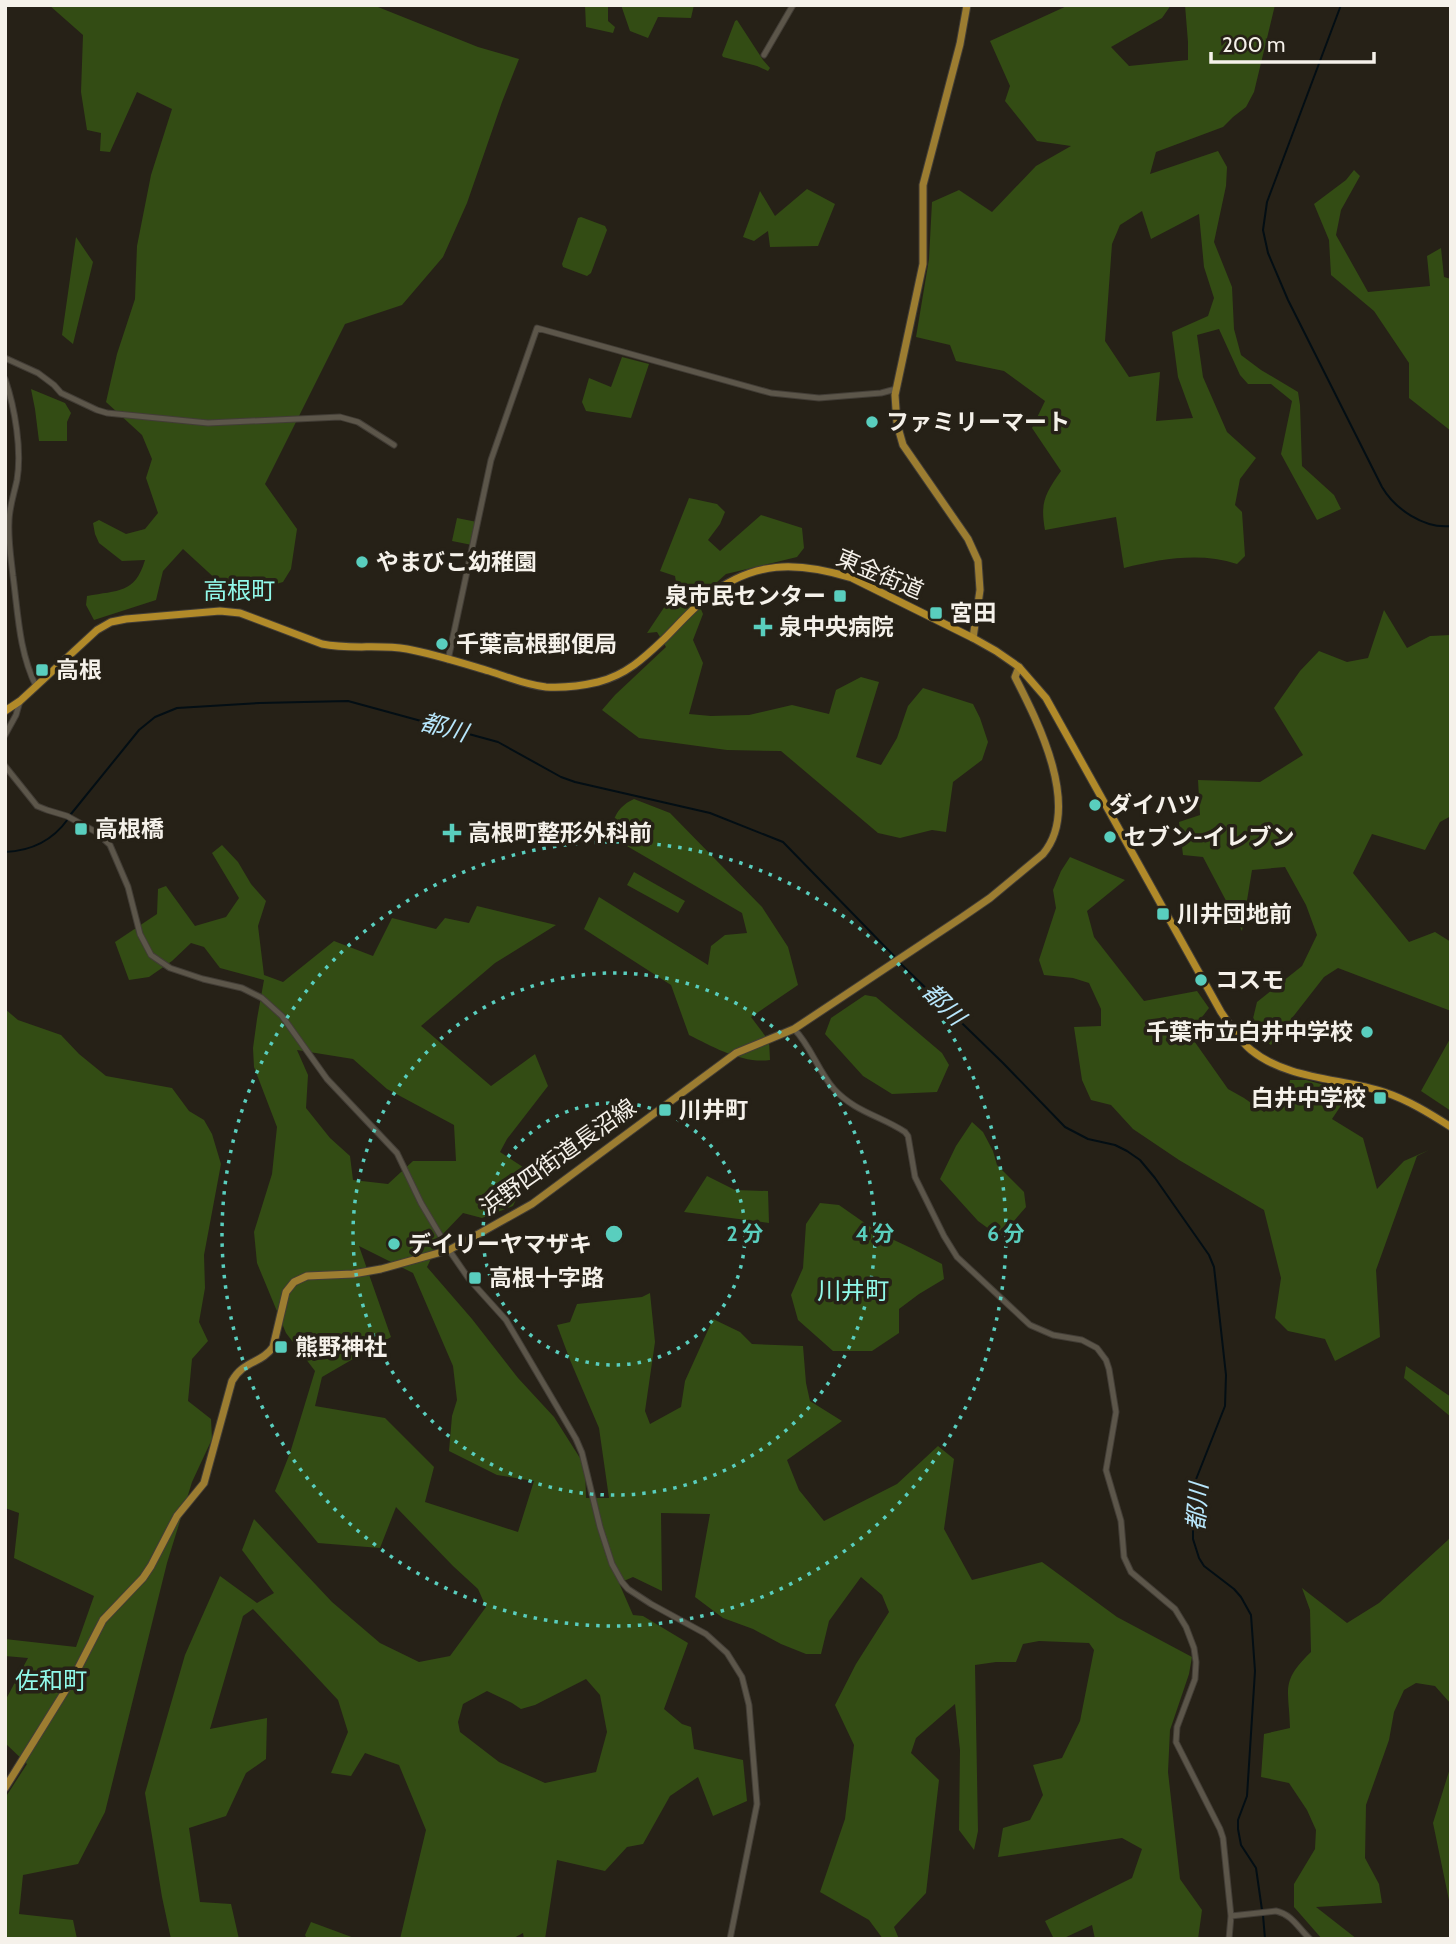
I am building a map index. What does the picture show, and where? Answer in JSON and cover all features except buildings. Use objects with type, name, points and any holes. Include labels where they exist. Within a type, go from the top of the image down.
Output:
[{"type":"highway","name":"東金街道","points":[[5,711],[20,701],[97,630],[111,622],[148,615],[220,611],[240,613],[334,647],[394,647],[545,687],[581,686],[612,678],[643,659],[705,599],[727,583],[760,570],[790,566],[814,568],[852,578],[973,638],[1018,667],[1046,698],[1221,1012],[1241,1040],[1260,1056],[1281,1067],[1383,1092],[1412,1104],[1451,1127]]},
{"type":"main road","points":[[967,5],[960,44],[923,185],[923,264],[895,395],[897,424],[903,445],[968,539],[978,561],[980,590],[973,638]]},
{"type":"main road","name":"浜野四街道長沼線","points":[[5,1788],[72,1681],[103,1620],[143,1578],[177,1516],[204,1483],[232,1381],[244,1366],[262,1358],[273,1347],[289,1286],[307,1276],[370,1271],[449,1250],[532,1203],[736,1053],[794,1029],[990,898],[1047,849],[1059,819],[1059,802],[1046,743],[1015,677],[1018,667]]},
{"type":"street","points":[[764,55],[793,5]]},
{"type":"street","points":[[449,660],[491,460],[537,328],[771,393],[819,398],[896,389]]},
{"type":"street","points":[[5,358],[38,373],[61,393],[107,413],[208,423],[340,417],[358,422],[394,445]]},
{"type":"street","points":[[5,379],[14,408],[18,462],[10,511],[9,537],[22,640],[36,686]]},
{"type":"street","points":[[5,734],[16,715],[20,701]]},
{"type":"street","points":[[5,766],[37,806],[66,816],[96,832],[110,845],[128,887],[141,934],[151,955],[170,968],[242,988],[262,998],[282,1016],[327,1079],[397,1153],[421,1203],[449,1250],[469,1279],[506,1320],[576,1439],[612,1564],[622,1582],[651,1604],[706,1634],[727,1653],[742,1677],[749,1705],[757,1804],[730,1939]]},
{"type":"street","points":[[794,1029],[801,1035],[822,1072],[839,1094],[864,1112],[908,1136],[915,1177],[957,1257],[1030,1325],[1053,1335],[1082,1340],[1097,1348],[1106,1360],[1116,1412],[1106,1470],[1121,1521],[1124,1557],[1136,1578],[1175,1609],[1194,1648],[1195,1679],[1177,1727],[1176,1741],[1223,1838],[1231,1916],[1229,1939]]},
{"type":"street","points":[[1231,1916],[1276,1911],[1289,1916],[1310,1939]]},
{"type":"green space","points":[[49,5],[373,5],[478,47],[519,59],[467,203],[443,257],[402,305],[345,324],[265,484],[297,529],[291,569],[283,582],[246,593],[219,582],[183,549],[163,571],[156,600],[94,620],[86,605],[87,596],[116,591],[130,585],[141,571],[145,560],[122,561],[99,543],[93,523],[99,520],[126,534],[145,529],[158,513],[146,478],[152,459],[142,435],[106,402],[117,354],[135,299],[137,246],[151,175],[172,109],[137,92],[110,152],[100,151],[101,133],[87,130],[81,92],[83,35]]},
{"type":"green space","points":[[585,5],[608,5],[608,21],[615,27],[613,33],[586,27]]},
{"type":"green space","points":[[621,5],[694,5],[691,18],[658,17],[648,38],[630,31]]},
{"type":"green space","points":[[1069,5],[1171,5],[1162,18],[1111,47],[1129,66],[1188,60],[1185,5],[1275,5],[1254,92],[1246,107],[1223,127],[1156,152],[1150,174],[1218,151],[1227,167],[1226,186],[1214,242],[1232,287],[1234,329],[1241,355],[1298,392],[1302,466],[1334,495],[1341,509],[1317,520],[1281,454],[1292,401],[1271,384],[1248,384],[1240,375],[1219,329],[1197,335],[1203,377],[1227,432],[1256,458],[1240,479],[1235,505],[1242,512],[1245,556],[1237,564],[1195,558],[1124,568],[1116,517],[1045,530],[1045,499],[1061,471],[1032,428],[1045,401],[1004,371],[956,361],[950,345],[916,337],[929,259],[932,202],[959,190],[992,212],[1036,166],[1071,146],[1037,141],[1005,101],[1010,86],[990,41]],"holes":[[[1142,211],[1151,239],[1199,214],[1204,267],[1214,298],[1208,316],[1172,332],[1178,377],[1193,418],[1156,421],[1160,372],[1129,377],[1105,341],[1112,244],[1120,225]]]},
{"type":"green space","points":[[737,20],[770,68],[768,71],[723,57]]},
{"type":"green space","points":[[1354,170],[1360,176],[1341,210],[1336,235],[1368,292],[1430,286],[1427,256],[1441,248],[1444,277],[1451,279],[1451,431],[1409,398],[1409,363],[1374,311],[1331,275],[1329,240],[1314,204],[1346,180]]},
{"type":"green space","points":[[807,189],[835,204],[818,246],[770,247],[768,231],[754,241],[743,237],[760,191],[775,216]]},
{"type":"green space","points":[[578,218],[605,226],[607,230],[591,273],[587,276],[563,267],[562,264]]},
{"type":"green space","points":[[76,237],[93,262],[73,344],[62,335]]},
{"type":"green space","points":[[622,357],[649,364],[631,418],[586,411],[582,402],[589,378],[611,387]]},
{"type":"green space","points":[[31,389],[65,403],[71,413],[67,422],[67,441],[39,441]]},
{"type":"green space","points":[[689,498],[717,504],[725,512],[708,540],[720,551],[761,515],[802,528],[804,548],[797,557],[726,574],[697,600],[703,614],[693,640],[703,663],[689,714],[749,715],[792,705],[829,714],[836,690],[861,677],[879,682],[856,757],[881,765],[897,738],[908,706],[923,688],[973,704],[988,742],[982,760],[953,782],[946,832],[932,830],[900,838],[878,833],[781,751],[727,750],[639,738],[602,710],[666,647],[657,632],[647,633],[677,588],[675,576],[660,571]]},
{"type":"green space","points":[[457,518],[477,522],[472,545],[452,541]]},
{"type":"green space","points":[[1384,610],[1407,648],[1430,636],[1451,635],[1451,816],[1440,822],[1425,850],[1372,834],[1353,873],[1409,942],[1435,932],[1451,942],[1451,1011],[1338,968],[1324,977],[1271,1045],[1250,1031],[1257,1002],[1302,966],[1317,935],[1306,905],[1285,867],[1252,870],[1242,931],[1203,857],[1183,855],[1179,822],[1200,815],[1198,780],[1260,782],[1303,755],[1274,708],[1300,671],[1319,651],[1347,662],[1368,658]]},
{"type":"green space","points":[[634,799],[670,813],[762,907],[788,947],[798,985],[751,1017],[769,1041],[770,1060],[739,1057],[689,1035],[671,985],[584,929],[599,897],[708,965],[711,946],[725,935],[747,933],[742,913],[620,842],[614,832],[615,816],[625,804]]},
{"type":"green space","points":[[222,845],[266,901],[258,926],[264,975],[283,982],[334,941],[373,956],[392,918],[436,929],[445,918],[469,923],[477,906],[556,925],[495,963],[421,1026],[491,1086],[535,1054],[548,1086],[500,1152],[529,1171],[513,1206],[482,1218],[463,1213],[443,1234],[427,1267],[518,1378],[554,1417],[585,1466],[586,1498],[609,1498],[599,1428],[557,1325],[570,1322],[577,1304],[642,1297],[650,1293],[655,1342],[645,1411],[650,1424],[681,1407],[685,1381],[713,1319],[740,1332],[752,1344],[803,1346],[810,1401],[842,1421],[787,1460],[799,1490],[824,1521],[897,1484],[938,1446],[954,1459],[944,1529],[972,1580],[1042,1562],[1117,1617],[1192,1657],[1170,1730],[1168,1772],[1180,1879],[1202,1910],[1198,1939],[1095,1939],[1092,1925],[1062,1939],[1054,1939],[1045,1921],[1132,1878],[1142,1849],[1122,1838],[998,1857],[1003,1828],[1030,1820],[1043,1795],[1033,1765],[1062,1758],[1080,1721],[1094,1650],[1089,1643],[1039,1641],[1023,1644],[1016,1662],[975,1665],[978,1831],[974,1850],[959,1830],[960,1750],[955,1704],[916,1738],[911,1753],[939,1780],[926,1893],[894,1927],[899,1939],[883,1939],[869,1920],[820,1892],[845,1819],[854,1745],[835,1705],[856,1664],[889,1612],[882,1595],[861,1577],[829,1621],[821,1654],[806,1654],[723,1618],[695,1597],[710,1514],[661,1513],[662,1591],[633,1577],[619,1583],[633,1615],[643,1616],[688,1643],[664,1709],[682,1724],[691,1727],[694,1749],[743,1760],[747,1801],[713,1816],[698,1777],[670,1796],[643,1844],[627,1847],[605,1871],[557,1860],[545,1939],[524,1939],[523,1933],[512,1939],[400,1939],[426,1830],[399,1765],[365,1753],[351,1776],[331,1773],[348,1732],[338,1700],[253,1609],[243,1616],[210,1729],[267,1718],[266,1759],[246,1773],[226,1816],[189,1828],[200,1902],[231,1904],[239,1939],[171,1939],[145,1793],[185,1655],[220,1576],[257,1603],[274,1593],[242,1550],[254,1519],[332,1602],[380,1643],[419,1662],[450,1656],[486,1607],[478,1589],[396,1507],[380,1548],[318,1543],[275,1491],[290,1453],[315,1371],[286,1333],[257,1263],[254,1232],[272,1174],[277,1127],[254,1067],[253,1048],[264,980],[220,968],[204,947],[191,943],[149,977],[129,980],[115,942],[157,914],[158,889],[166,886],[195,926],[226,917],[239,898],[212,853]],"holes":[[[297,1050],[353,1059],[387,1089],[454,1125],[456,1161],[413,1161],[388,1184],[353,1180],[350,1156],[330,1138],[306,1108],[308,1075]],[[359,1246],[413,1273],[453,1366],[457,1400],[452,1416],[449,1451],[497,1475],[534,1481],[518,1532],[425,1502],[434,1467],[385,1418],[315,1406],[322,1377],[391,1337]],[[586,1679],[600,1695],[607,1732],[596,1772],[545,1783],[499,1762],[460,1732],[458,1722],[463,1704],[487,1691],[521,1709],[535,1705]]]},
{"type":"green space","points":[[1070,857],[1125,880],[1087,911],[1094,937],[1144,1001],[1197,991],[1209,1008],[1199,1021],[1192,1038],[1228,1089],[1264,1112],[1287,1100],[1290,1080],[1306,1080],[1350,1092],[1332,1119],[1363,1138],[1377,1189],[1404,1161],[1429,1150],[1417,1156],[1376,1270],[1380,1337],[1335,1361],[1325,1339],[1288,1331],[1275,1318],[1281,1278],[1264,1210],[1179,1160],[1133,1129],[1111,1105],[1091,1100],[1082,1080],[1074,1027],[1101,1026],[1101,1009],[1089,983],[1073,978],[1044,975],[1039,960],[1056,908],[1053,890]]},
{"type":"green space","points":[[634,872],[685,901],[678,913],[627,885]]},
{"type":"green space","points":[[865,995],[876,997],[942,1053],[949,1065],[937,1092],[892,1094],[863,1076],[825,1034],[831,1018]]},
{"type":"green space","points":[[5,1009],[18,1020],[61,1035],[106,1076],[172,1088],[189,1111],[204,1120],[212,1134],[221,1164],[204,1255],[205,1288],[199,1322],[208,1341],[192,1359],[188,1401],[211,1419],[212,1439],[192,1482],[167,1563],[105,1812],[78,1864],[23,1875],[19,1914],[73,1920],[77,1939],[5,1939],[5,1798],[27,1764],[5,1743],[5,1701],[28,1658],[5,1656],[5,1639],[76,1647],[94,1596],[14,1558],[19,1513],[5,1508]]},
{"type":"green space","points":[[1451,1037],[1451,1111],[1421,1091]]},
{"type":"green space","points":[[972,1122],[983,1132],[997,1165],[1024,1192],[1026,1207],[1000,1237],[978,1221],[940,1179],[956,1146]]},
{"type":"green space","points":[[707,1176],[735,1190],[768,1191],[769,1223],[684,1212]]},
{"type":"green space","points":[[820,1203],[839,1205],[879,1233],[942,1264],[944,1279],[899,1309],[899,1333],[872,1351],[833,1351],[798,1320],[791,1295],[803,1268],[806,1224]]},
{"type":"green space","points":[[1406,1366],[1451,1397],[1451,1417],[1404,1378]]},
{"type":"green space","points":[[1451,1536],[1451,1704],[1435,1686],[1416,1683],[1404,1690],[1394,1712],[1389,1740],[1366,1805],[1365,1858],[1379,1884],[1382,1903],[1316,1907],[1357,1939],[1322,1939],[1294,1907],[1294,1884],[1315,1849],[1316,1830],[1307,1810],[1289,1783],[1261,1777],[1264,1734],[1290,1728],[1288,1686],[1294,1671],[1311,1652],[1310,1610],[1302,1588],[1347,1623],[1379,1603]]},
{"type":"green space","points":[[1451,1765],[1451,1904],[1450,1905],[1433,1823]]},
{"type":"green space","points":[[311,1922],[357,1939],[307,1939],[305,1935]]},
{"type":"waterway","points":[[1341,5],[1267,202],[1263,230],[1268,253],[1288,300],[1382,487],[1394,503],[1411,516],[1431,524],[1451,526]]},
{"type":"waterway","name":"都川","points":[[71,814],[139,730],[155,717],[177,708],[348,701],[498,742],[575,782],[710,813],[783,842],[897,959]]},
{"type":"waterway","name":"都川","points":[[5,852],[41,843],[68,819]]},
{"type":"waterway","name":"都川","points":[[900,963],[1065,1127],[1088,1139],[1115,1145],[1140,1160],[1209,1255],[1214,1267],[1226,1375],[1225,1406],[1193,1487],[1193,1539],[1204,1566],[1234,1589],[1251,1615],[1255,1671],[1247,1796],[1238,1820],[1238,1829],[1241,1845],[1256,1868],[1262,1910]]},
{"type":"waterway","name":"都川","points":[[1263,1915],[1265,1939]]},
{"type":"place","name":"ファミリーマート","points":[[872,422]]},
{"type":"place","name":"やまびこ幼稚園","points":[[362,562]]},
{"type":"place","name":"泉市民センター","points":[[840,596]]},
{"type":"place","name":"宮田","points":[[936,613]]},
{"type":"place","name":"泉中央病院","points":[[763,627]]},
{"type":"place","name":"千葉高根郵便局","points":[[442,644]]},
{"type":"place","name":"高根","points":[[42,670]]},
{"type":"place","name":"ダイハツ","points":[[1095,805]]},
{"type":"place","name":"高根橋","points":[[81,829]]},
{"type":"place","name":"高根町整形外科前","points":[[452,833]]},
{"type":"place","name":"セブン-イレブン","points":[[1110,837]]},
{"type":"place","name":"川井団地前","points":[[1163,914]]},
{"type":"place","name":"コスモ","points":[[1201,980]]},
{"type":"place","name":"千葉市立白井中学校","points":[[1367,1032]]},
{"type":"place","name":"白井中学校","points":[[1380,1098]]},
{"type":"place","name":"川井町","points":[[665,1110]]},
{"type":"place","name":"デイリーヤマザキ","points":[[394,1244]]},
{"type":"place","name":"高根十字路","points":[[475,1278]]},
{"type":"place","name":"熊野神社","points":[[281,1347]]},
{"type":"district","name":"高根町","points":[[239,590]]},
{"type":"district","name":"川井町","points":[[853,1290]]},
{"type":"district","name":"佐和町","points":[[51,1680]]}]
